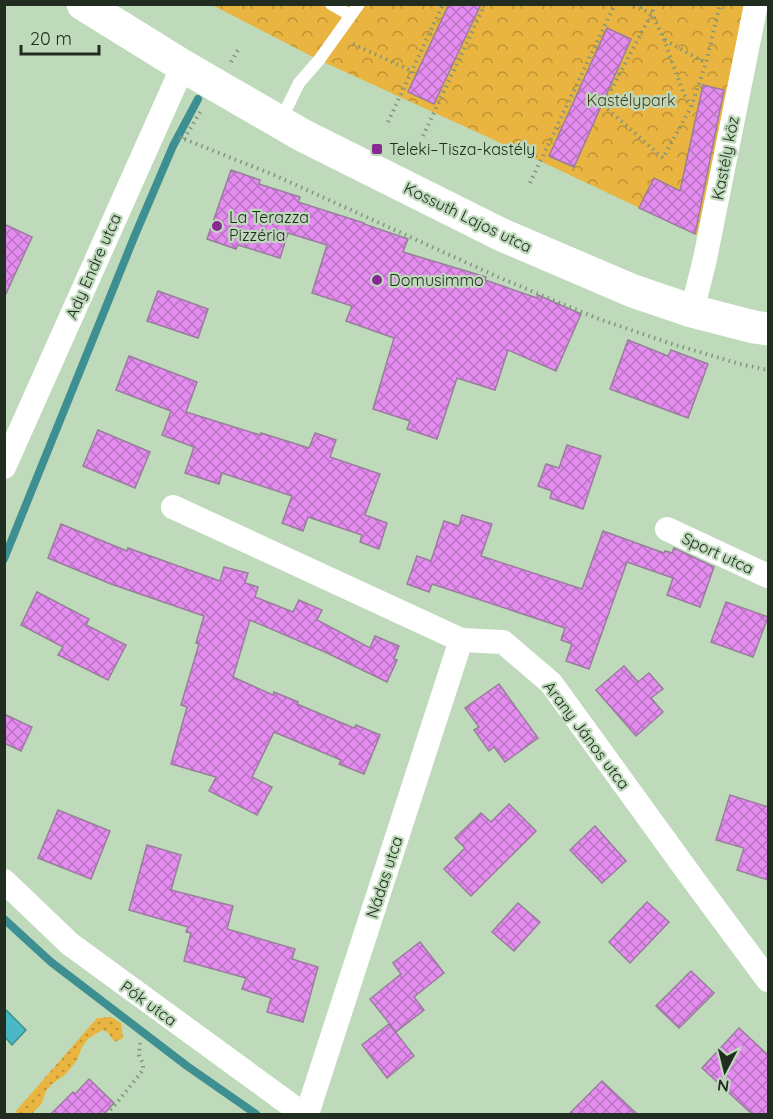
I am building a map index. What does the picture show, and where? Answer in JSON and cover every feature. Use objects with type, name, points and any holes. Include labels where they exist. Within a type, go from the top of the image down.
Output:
[{"type":"street","name":"Kossuth Lajos utca","points":[[83,4],[280,123],[502,235],[633,291],[692,311],[768,329]]},
{"type":"street","name":"Kastély köz","points":[[692,311],[705,259],[756,4]]},
{"type":"street","name":"Ady Endre utca","points":[[4,467],[183,66]]},
{"type":"street","name":"Arany János utca","points":[[173,507],[461,640],[503,642],[551,683],[768,980]]},
{"type":"street","name":"Sport utca","points":[[667,529],[768,576]]},
{"type":"street","name":"Nádas utca","points":[[305,1114],[461,640]]},
{"type":"street","name":"Pók utca","points":[[4,880],[70,944],[305,1114]]},
{"type":"lane","points":[[331,4],[350,15]]},
{"type":"lane","points":[[280,123],[299,83],[319,60],[359,4]]},
{"type":"path","points":[[388,122],[443,4]]},
{"type":"path","points":[[423,136],[485,4]]},
{"type":"path","points":[[530,183],[615,4]]},
{"type":"path","points":[[628,4],[652,13],[691,107]]},
{"type":"path","points":[[655,4],[603,105],[663,158],[691,107],[706,63],[720,4]]},
{"type":"path","points":[[336,36],[412,71]]},
{"type":"path","points":[[664,40],[706,63]]},
{"type":"path","points":[[182,139],[274,175],[498,277],[596,318],[669,343],[768,370]]},
{"type":"path","points":[[106,1114],[143,1070],[139,1055],[140,1043]]},
{"type":"green space","name":"Kastélypark","points":[[212,5],[747,5],[697,235],[319,60]]},
{"type":"green space","points":[[111,1017],[121,1023],[123,1038],[115,1042],[107,1032],[102,1030],[88,1039],[77,1060],[66,1074],[46,1091],[42,1103],[32,1114],[17,1114],[16,1111],[97,1018]]},
{"type":"water","points":[[5,1009],[26,1030],[12,1045],[5,1037]]},
{"type":"building","points":[[449,4],[481,4],[434,104],[408,92]]},
{"type":"building","points":[[607,28],[631,39],[574,167],[549,156]]},
{"type":"building","points":[[703,85],[724,90],[695,234],[639,208],[654,178],[680,191]]},
{"type":"building","points":[[231,170],[260,180],[259,184],[300,197],[298,202],[408,239],[403,252],[486,277],[485,280],[537,298],[538,295],[581,314],[556,371],[508,350],[495,390],[457,378],[437,439],[407,429],[410,421],[373,409],[394,338],[346,321],[352,306],[312,293],[327,245],[288,233],[280,258],[238,245],[236,249],[207,239]]},
{"type":"building","points":[[4,224],[32,237],[4,298]]},
{"type":"building","points":[[158,291],[208,309],[198,338],[147,321]]},
{"type":"building","points":[[628,340],[668,356],[671,350],[708,364],[688,418],[610,389]]},
{"type":"building","points":[[129,356],[197,382],[186,412],[309,448],[315,433],[336,440],[330,457],[380,474],[365,515],[387,523],[379,549],[360,542],[362,535],[308,517],[303,531],[282,523],[292,496],[222,473],[219,484],[185,473],[194,447],[162,435],[171,411],[116,390]]},
{"type":"building","points":[[98,430],[150,452],[135,488],[83,466]]},
{"type":"building","points":[[567,445],[601,456],[583,509],[550,498],[552,491],[538,486],[546,464],[559,468]]},
{"type":"building","points":[[462,515],[492,524],[481,556],[582,589],[603,531],[664,553],[665,551],[672,553],[674,548],[714,567],[700,607],[667,595],[673,578],[627,562],[589,669],[566,661],[572,644],[561,640],[565,628],[432,584],[429,592],[407,584],[417,556],[431,561],[444,521],[459,526]]},
{"type":"building","points":[[61,524],[127,551],[128,548],[220,581],[224,567],[248,573],[245,583],[258,587],[255,597],[293,612],[299,600],[322,610],[317,620],[370,648],[375,636],[399,646],[394,659],[397,660],[387,682],[250,620],[233,677],[273,695],[274,692],[298,702],[297,704],[354,728],[356,725],[380,735],[364,774],[339,764],[341,760],[274,732],[252,777],[272,787],[257,815],[209,791],[216,777],[171,764],[187,707],[181,705],[199,644],[196,643],[204,616],[111,584],[48,558]]},
{"type":"building","points":[[37,592],[89,619],[86,625],[126,645],[108,680],[58,655],[63,647],[21,625]]},
{"type":"building","points":[[726,602],[768,617],[753,657],[711,642]]},
{"type":"building","points":[[624,666],[638,682],[649,673],[663,689],[651,698],[663,712],[636,736],[596,690]]},
{"type":"building","points":[[499,684],[538,738],[505,762],[494,747],[489,751],[474,730],[479,727],[465,708]]},
{"type":"building","points":[[4,714],[32,727],[21,751],[4,743]]},
{"type":"building","points":[[730,795],[768,807],[768,880],[737,870],[744,848],[716,840]]},
{"type":"building","points":[[509,804],[536,831],[471,896],[444,869],[465,848],[455,838],[481,813],[491,822]]},
{"type":"building","points":[[58,810],[110,831],[91,879],[38,858]]},
{"type":"building","points":[[595,826],[626,861],[602,883],[570,850]]},
{"type":"building","points":[[147,845],[181,855],[171,890],[233,906],[227,929],[295,949],[292,959],[318,967],[303,1022],[267,1012],[271,998],[242,989],[246,978],[184,961],[191,933],[186,932],[188,927],[129,910]]},
{"type":"building","points":[[647,902],[669,922],[630,963],[609,942]]},
{"type":"building","points":[[518,903],[540,922],[514,951],[492,932]]},
{"type":"building","points":[[420,942],[444,973],[414,997],[424,1010],[396,1032],[370,999],[401,974],[393,963]]},
{"type":"building","points":[[691,971],[714,993],[679,1028],[656,1006]]},
{"type":"building","points":[[389,1024],[414,1056],[387,1078],[362,1045]]},
{"type":"building","points":[[739,1028],[768,1055],[768,1114],[752,1114],[702,1068]]},
{"type":"building","points":[[89,1079],[114,1103],[104,1114],[51,1114],[73,1092],[75,1094]]},
{"type":"building","points":[[602,1081],[619,1097],[637,1114],[569,1114]]},
{"type":"waterway","points":[[4,559],[135,235],[173,146],[198,99]]},
{"type":"waterway","points":[[4,919],[51,962],[187,1066],[256,1114]]},
{"type":"place","name":"Teleki–Tisza-kastély","points":[[377,149]]},
{"type":"place","name":"La Terazza Pizzéria","points":[[217,226]]},
{"type":"place","name":"Domusimmo","points":[[377,280]]}]
